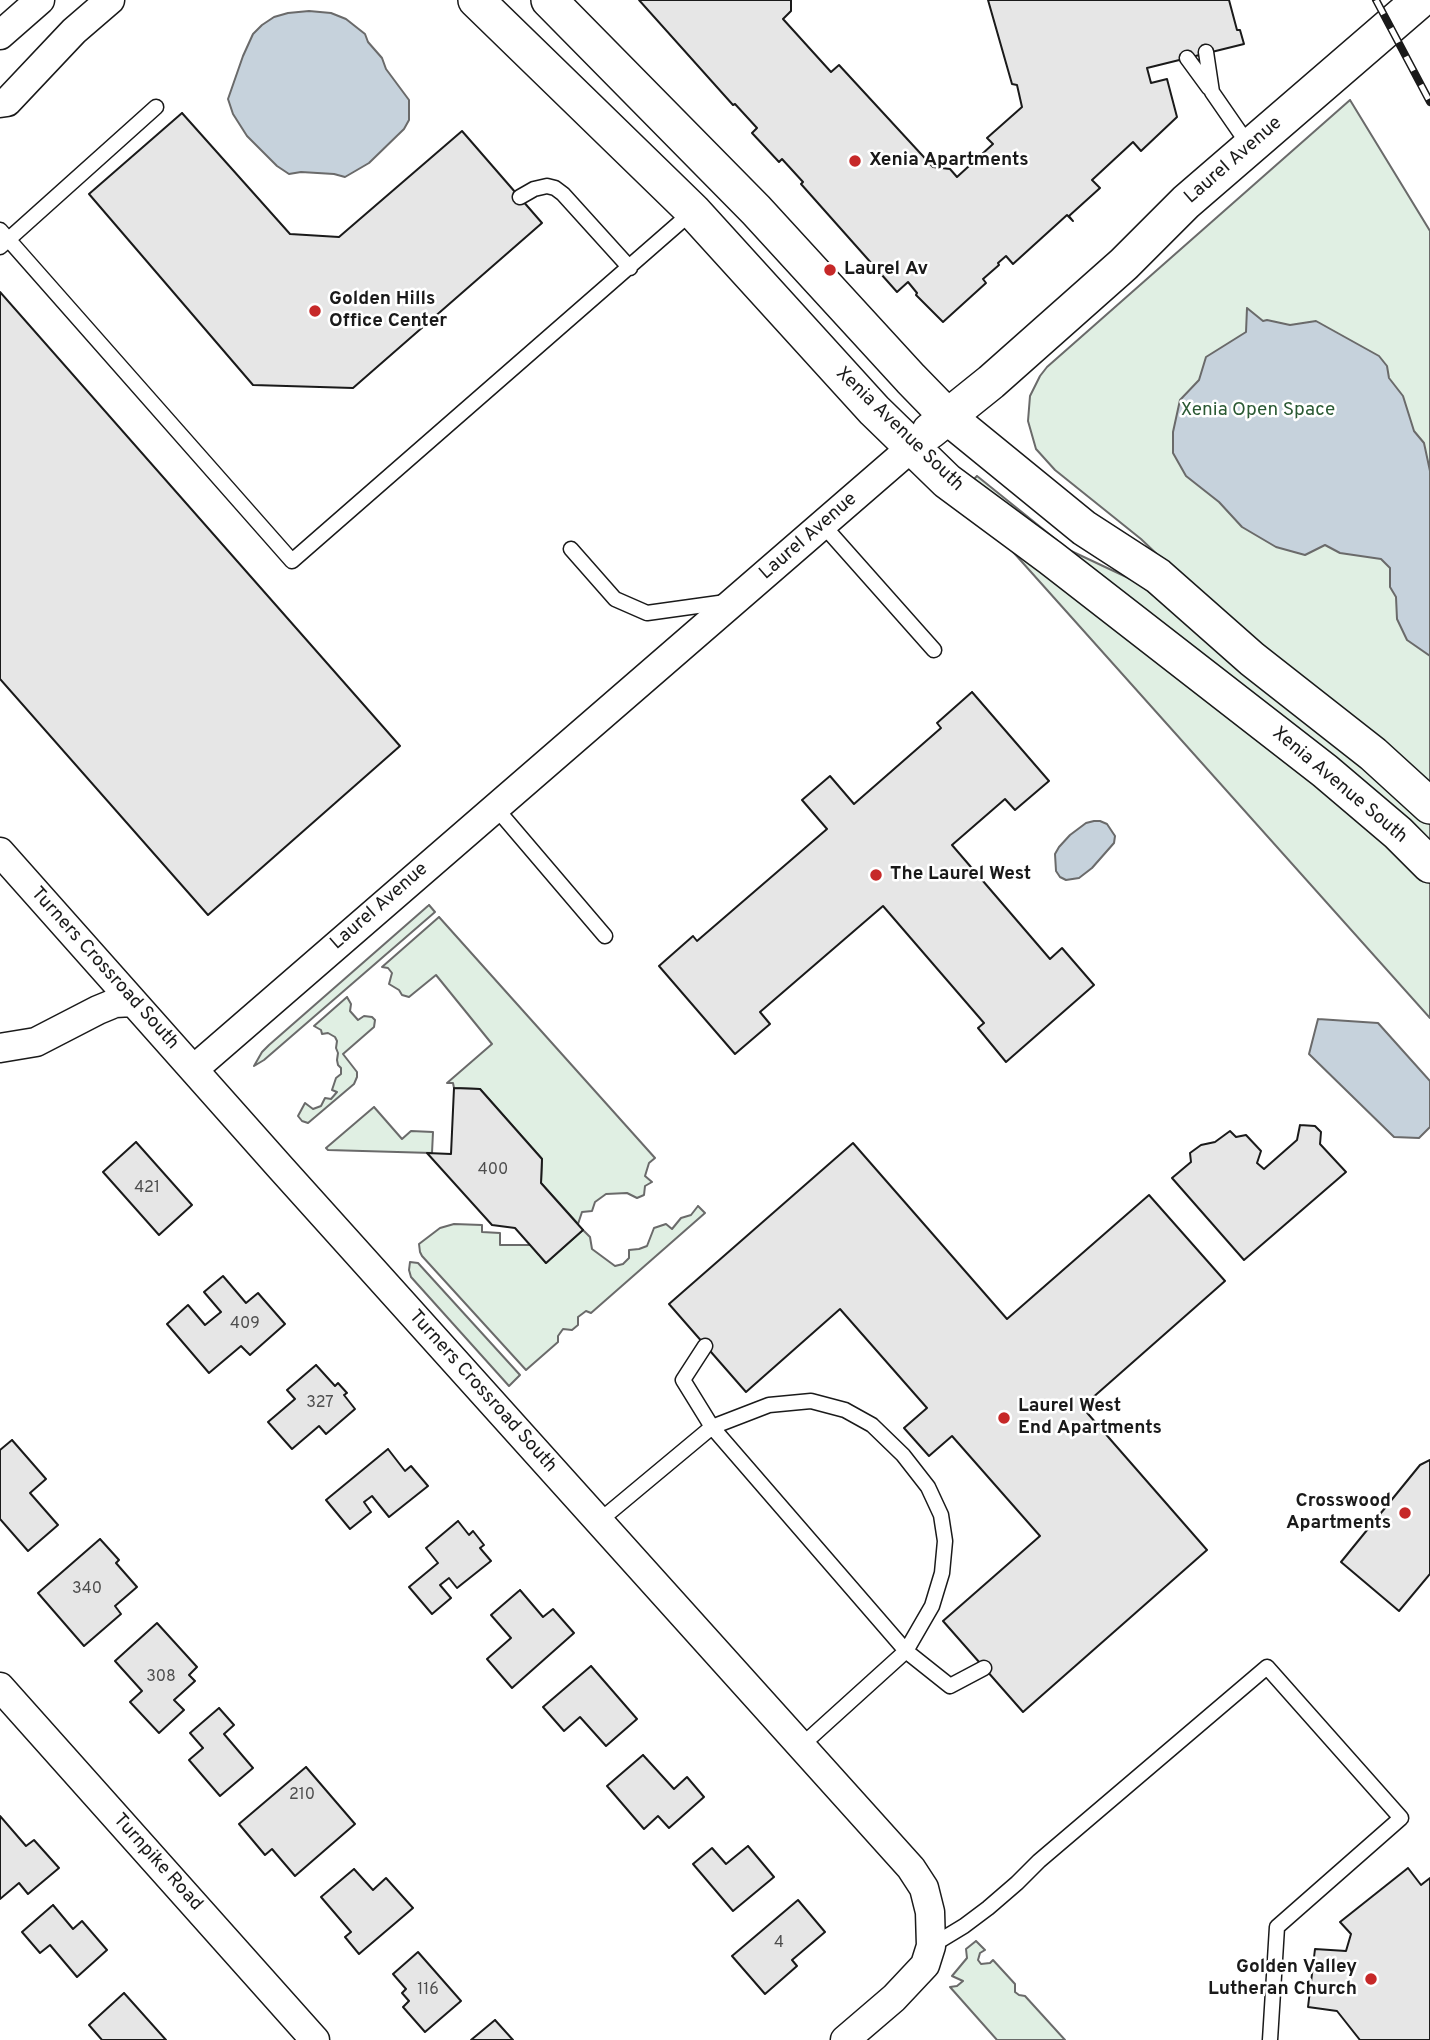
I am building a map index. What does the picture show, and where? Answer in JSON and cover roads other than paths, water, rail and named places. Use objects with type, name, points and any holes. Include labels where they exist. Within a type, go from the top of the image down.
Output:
[{"type":"street","points":[[0,35],[40,0]]},
{"type":"street","points":[[0,103],[7,102],[74,32],[110,0]]},
{"type":"street","name":"Xenia Avenue South","points":[[476,0],[693,211],[866,401],[947,481],[1051,558],[1325,771],[1398,833],[1430,865]]},
{"type":"street","points":[[549,0],[756,210],[948,417],[1084,528],[1158,576],[1252,659],[1373,754],[1430,806]]},
{"type":"street","name":"Laurel Avenue","points":[[194,1069],[912,447],[991,382],[1104,282],[1186,202],[1420,0]]},
{"type":"street","name":"Turners Crossroad South","points":[[0,852],[911,1868],[924,1888],[930,1912],[931,1946]]},
{"type":"street","points":[[0,1048],[36,1042],[98,1010],[115,1003],[133,1002]]},
{"type":"street","name":"Turnpike Road","points":[[0,1687],[315,2040]]},
{"type":"street","points":[[845,2040],[914,1978],[925,1965],[931,1946]]},
{"type":"lane","points":[[1206,52],[1212,92]]},
{"type":"lane","points":[[1187,58],[1250,147]]},
{"type":"lane","points":[[156,107],[3,239],[292,561],[693,211]]},
{"type":"lane","points":[[520,197],[534,189],[547,186],[555,188],[630,268]]},
{"type":"lane","points":[[823,525],[934,650]]},
{"type":"lane","points":[[571,549],[615,599],[647,613],[734,601]]},
{"type":"lane","points":[[495,807],[605,936]]},
{"type":"lane","points":[[705,1346],[683,1380],[712,1427],[906,1651],[950,1686],[984,1668]]},
{"type":"lane","points":[[598,1522],[712,1427],[769,1405],[811,1401],[845,1410],[872,1425],[903,1455],[928,1487],[941,1515],[945,1541],[942,1573],[932,1606],[906,1651],[802,1746]]},
{"type":"lane","points":[[931,1946],[988,1908],[1039,1861],[1266,1667],[1401,1818],[1277,1927],[1270,2040]]},
{"type":"railway","points":[[1376,0],[1430,102]]},
{"type":"place","name":"Xenia Apartments","points":[[855,161]]},
{"type":"place","name":"Laurel Av","points":[[830,270]]},
{"type":"place","name":"Golden Hills Office Center","points":[[315,311]]},
{"type":"place","name":"The Laurel West","points":[[876,875]]},
{"type":"place","name":"Laurel West End Apartments","points":[[1004,1418]]},
{"type":"place","name":"Crosswood Apartments","points":[[1405,1513]]},
{"type":"place","name":"Golden Valley Lutheran Church","points":[[1371,1979]]},
{"type":"park label","name":"Xenia Open Space","points":[[1258,411]]}]
